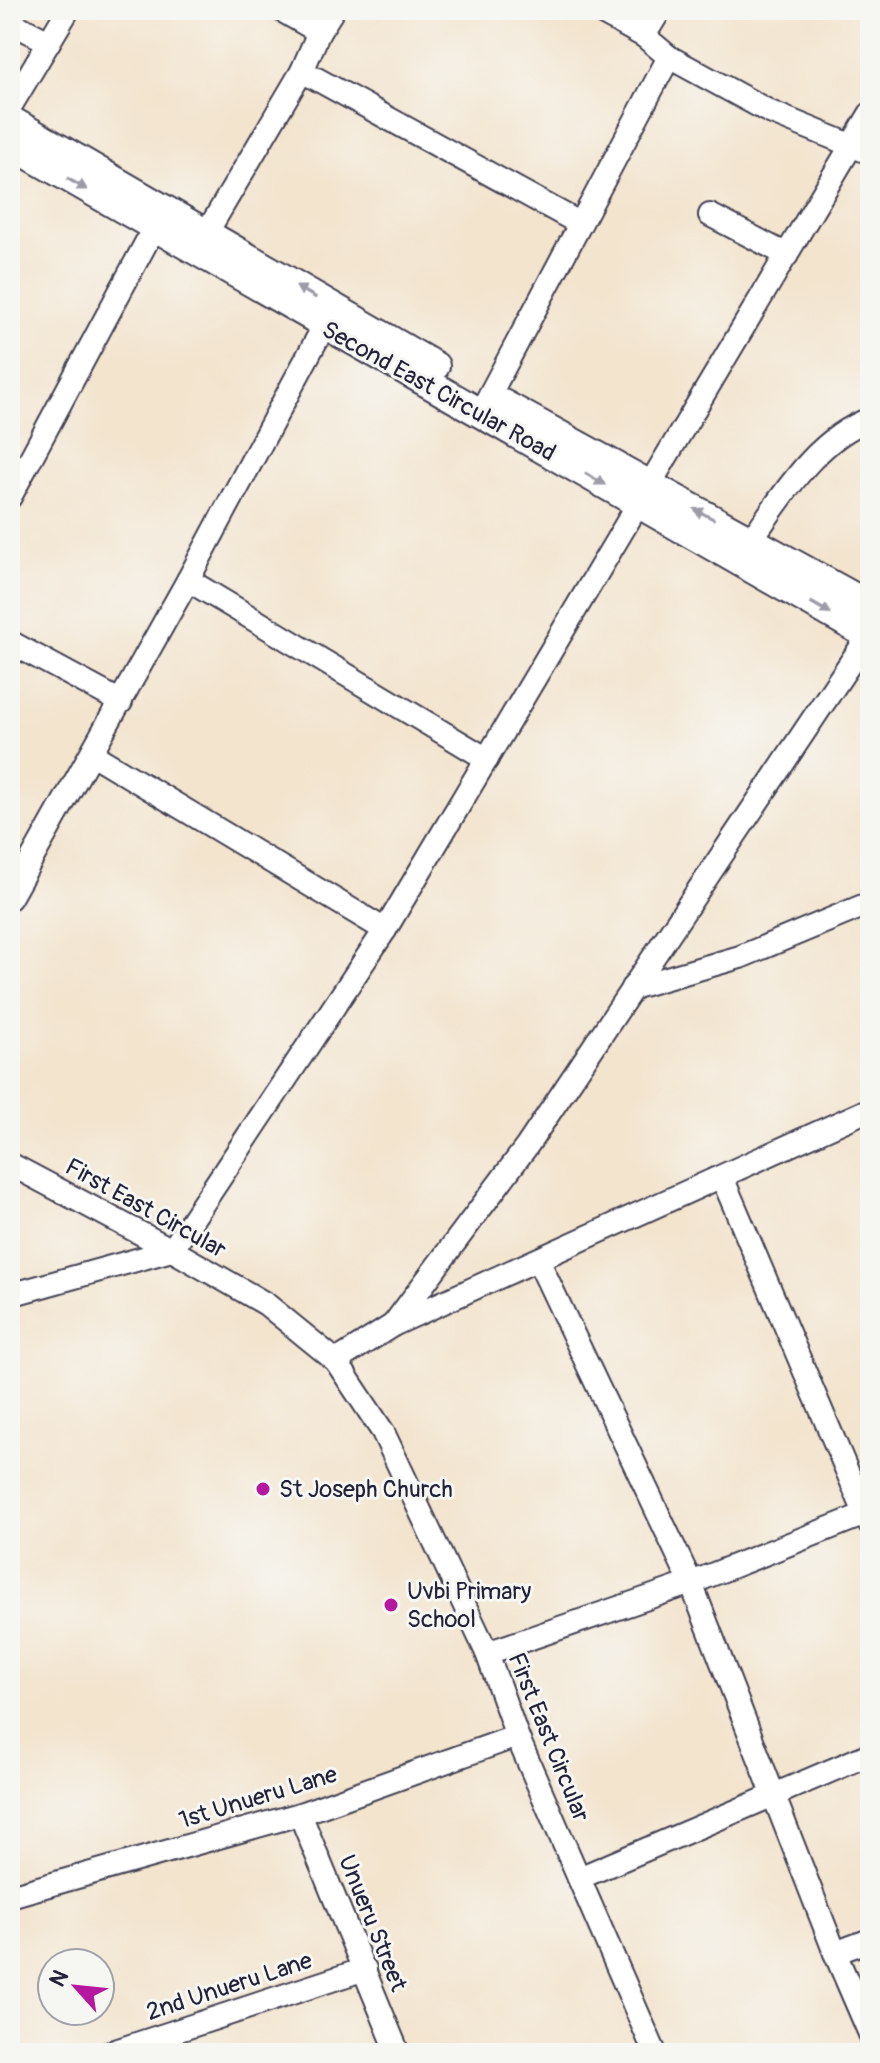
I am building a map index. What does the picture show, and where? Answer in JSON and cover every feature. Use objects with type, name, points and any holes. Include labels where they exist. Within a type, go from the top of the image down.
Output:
[{"type":"main road","name":"Second East Circular Road","points":[[10,120],[489,396],[870,636]]},
{"type":"main road","name":"Second East Circular Road","points":[[10,144],[324,326],[642,494],[751,540],[870,606]]},
{"type":"street","points":[[10,107],[68,10]]},
{"type":"street","points":[[281,10],[319,32]]},
{"type":"street","points":[[206,234],[302,71],[319,32],[333,10]]},
{"type":"street","points":[[597,10],[644,36],[669,57],[770,112],[862,148]]},
{"type":"street","points":[[644,36],[660,10]]},
{"type":"street","points":[[10,22],[49,42]]},
{"type":"street","points":[[489,396],[669,57]]},
{"type":"street","points":[[302,71],[579,223]]},
{"type":"street","points":[[10,1295],[172,1250],[385,930],[787,255],[862,148],[870,114]]},
{"type":"street","points":[[710,215],[787,255]]},
{"type":"street","points":[[10,497],[154,228]]},
{"type":"street","points":[[10,898],[188,580],[324,326]]},
{"type":"street","points":[[751,540],[787,489],[820,450],[870,419]]},
{"type":"street","points":[[188,580],[487,759]]},
{"type":"street","points":[[393,1325],[527,1146],[870,636]]},
{"type":"street","points":[[10,642],[121,702]]},
{"type":"street","points":[[92,754],[385,930]]},
{"type":"street","points":[[632,988],[740,957],[870,903]]},
{"type":"street","points":[[336,1361],[393,1325],[870,1109]]},
{"type":"street","name":"First East Circular","points":[[10,1164],[266,1304],[336,1361],[383,1432],[487,1653],[517,1736],[655,2053]]},
{"type":"street","points":[[487,1653],[691,1583],[869,1517],[722,1177]]},
{"type":"street","points":[[538,1260],[691,1583],[835,1953],[870,2034]]},
{"type":"street","name":"1st Unueru Lane","points":[[10,1896],[300,1814],[517,1736]]},
{"type":"street","points":[[579,1878],[870,1754]]},
{"type":"street","name":"Unueru Street","points":[[300,1814],[398,2053]]},
{"type":"street","points":[[835,1953],[870,1940]]},
{"type":"street","name":"2nd Unueru Lane","points":[[109,2053],[365,1969]]},
{"type":"place","name":"St Joseph Church","points":[[263,1489]]},
{"type":"place","name":"Uvbi Primary School","points":[[391,1605]]}]
